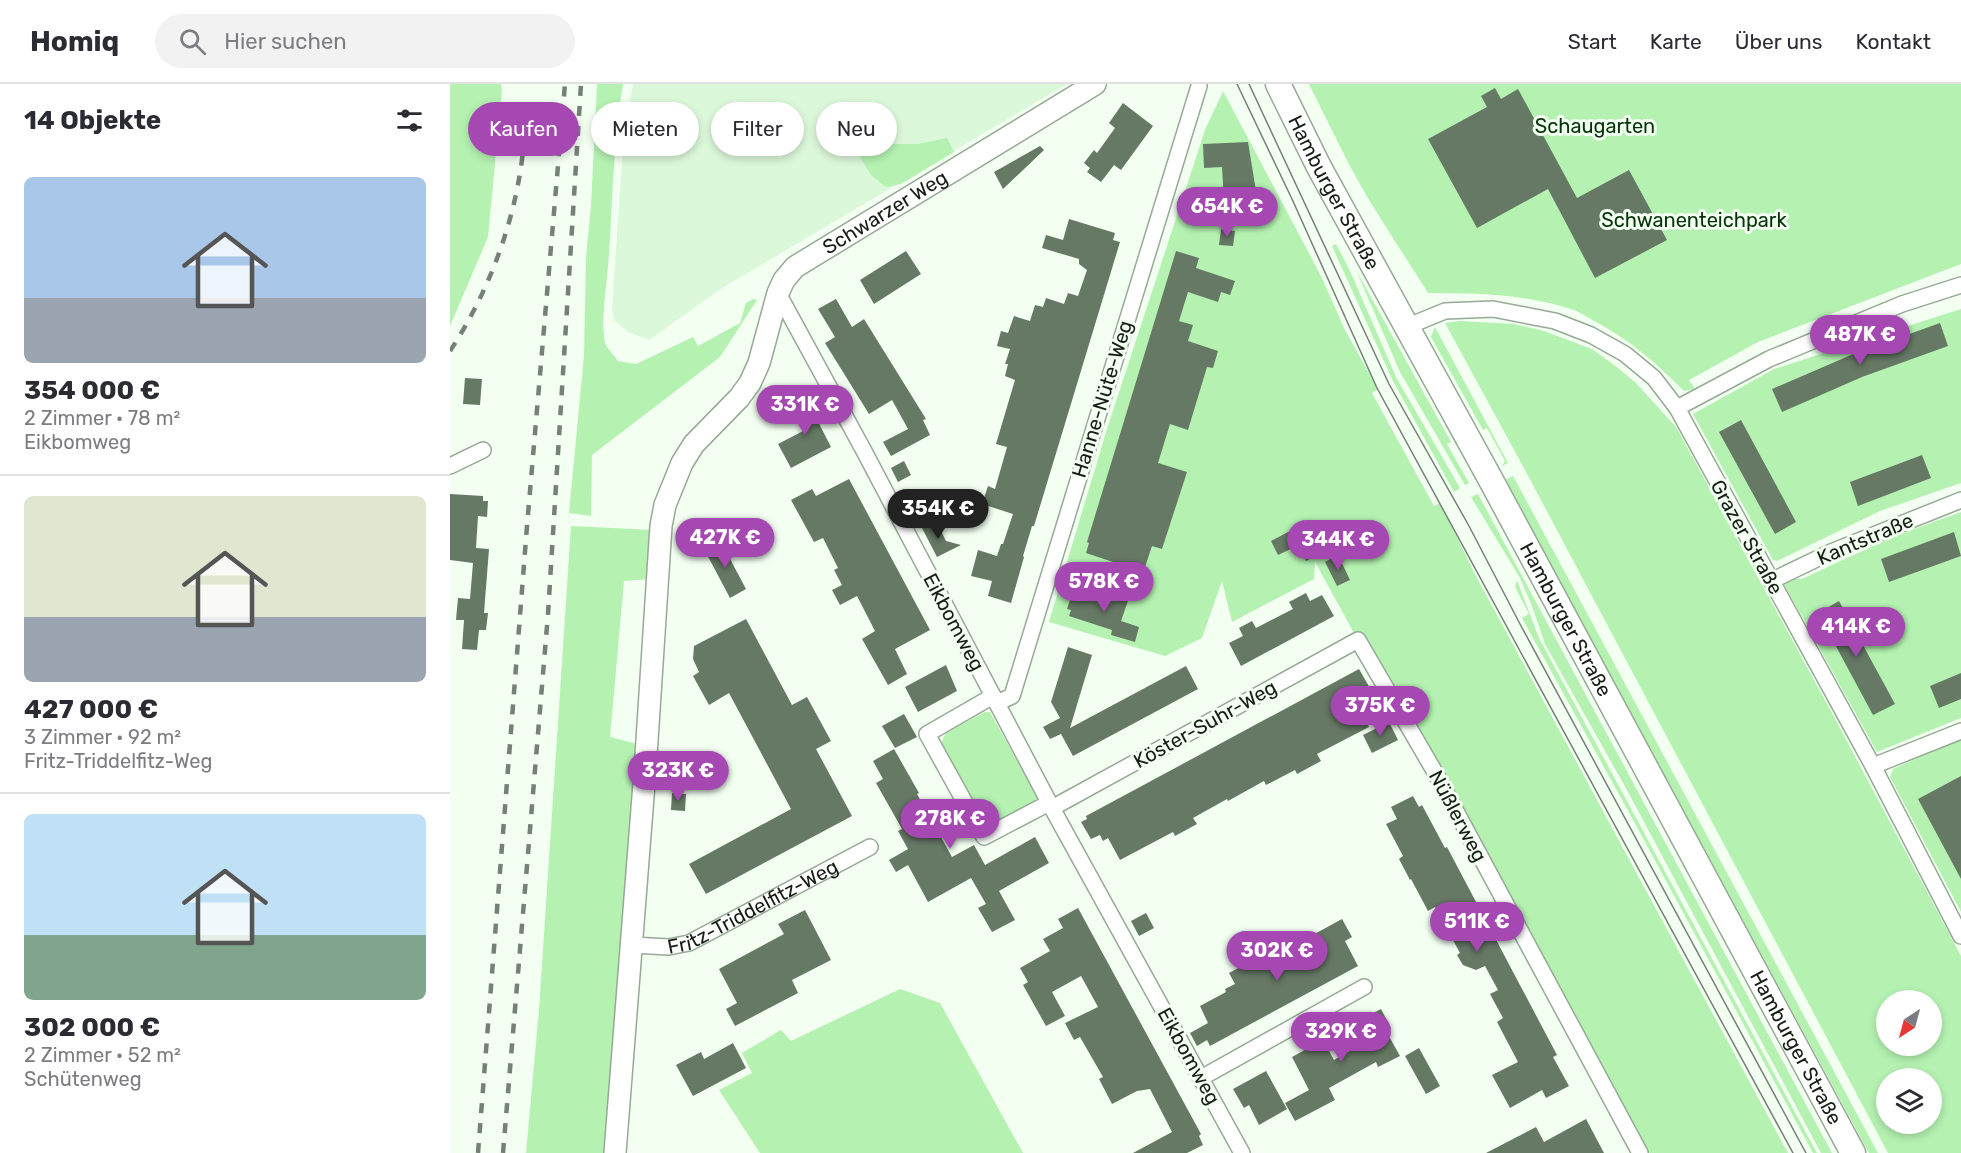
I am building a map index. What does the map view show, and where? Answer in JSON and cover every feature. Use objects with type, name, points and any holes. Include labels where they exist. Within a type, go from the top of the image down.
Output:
[{"type":"main road","name":"Hamburger Straße","points":[[1278,84],[1300,130],[1853,1153]]},
{"type":"street","name":"Schwarzer Weg","points":[[778,293],[784,280],[795,267],[1095,84]]},
{"type":"street","name":"Hanne-Nüte-Weg","points":[[995,700],[1012,696],[1199,86]]},
{"type":"street","points":[[1677,408],[1769,359],[1902,304],[1961,285]]},
{"type":"street","name":"Eikbomweg","points":[[778,293],[1050,805],[1242,1153]]},
{"type":"street","name":"Fritz-Triddelfitz-Weg","points":[[615,1153],[661,526],[665,505],[682,463],[694,444],[739,398],[750,383],[759,363],[778,293]]},
{"type":"street","name":"Grazer Straße","points":[[1406,327],[1445,311],[1492,309],[1555,321],[1591,334],[1625,354],[1654,378],[1677,408],[1874,766],[1961,936]]},
{"type":"street","points":[[450,466],[483,450]]},
{"type":"street","name":"Kantstraße","points":[[1771,581],[1831,552],[1961,500]]},
{"type":"street","name":"Köster-Suhr-Weg","points":[[1050,805],[1358,640]]},
{"type":"street","name":"Nüßlerweg","points":[[1358,640],[1436,774],[1640,1153]]},
{"type":"street","points":[[995,700],[927,734],[984,837],[1050,805]]},
{"type":"street","points":[[1874,766],[1961,731]]},
{"type":"street","name":"Fritz-Triddelfitz-Weg","points":[[632,945],[669,947],[689,943],[870,847]]},
{"type":"street","points":[[1201,1078],[1364,987]]},
{"type":"shaded area","points":[[633,84],[1067,84],[722,288],[649,340],[628,332],[614,320],[612,309],[622,156],[699,156],[699,102],[630,102]]},
{"type":"green space","points":[[450,84],[501,84],[501,102],[468,102],[468,156],[496,156],[488,237],[450,326]]},
{"type":"green space","points":[[597,84],[623,84],[621,102],[596,102]]},
{"type":"green space","name":"Schwanenteichpark","points":[[1309,84],[1961,84],[1961,264],[1758,342],[1689,380],[1695,389],[1684,391],[1633,345],[1574,310],[1520,298],[1483,294],[1428,293],[1361,186]]},
{"type":"green space","points":[[1223,91],[1320,274],[1345,330],[1378,389],[1372,393],[1434,506],[1440,503],[1477,578],[1788,1153],[1640,1153],[1315,562],[1314,579],[1232,622],[1222,581],[1202,638],[1165,656],[1049,622],[1107,429],[1205,130]]},
{"type":"green space","points":[[947,138],[954,152],[901,184],[886,187],[871,175],[859,156],[897,156],[897,144],[918,144]]},
{"type":"green space","points":[[593,156],[615,156],[604,334],[608,349],[618,361],[636,364],[693,337],[698,346],[740,323],[746,303],[753,299],[757,300],[720,357],[592,455],[591,516],[569,513],[584,355],[586,258]]},
{"type":"green space","points":[[1336,244],[1396,377],[1460,488],[1454,492],[1393,381],[1332,246]]},
{"type":"green space","points":[[1356,270],[1451,442],[1447,444],[1469,483],[1465,485],[1400,372]]},
{"type":"green space","points":[[1961,309],[1961,483],[1880,511],[1777,561],[1773,560],[1693,414],[1774,369]]},
{"type":"green space","points":[[1460,321],[1514,324],[1544,331],[1592,349],[1636,383],[1676,427],[1961,956],[1961,1153],[1888,1153],[1878,1134],[1942,1134],[1942,1068],[1876,1068],[1876,1130],[1445,323]]},
{"type":"green space","points":[[1435,327],[1508,463],[1502,466],[1505,461],[1487,428],[1483,430],[1431,337]]},
{"type":"green space","points":[[1513,476],[1878,1153],[1869,1153],[1505,480]]},
{"type":"green space","points":[[1478,494],[1832,1153],[1821,1153],[1628,792],[1545,644],[1520,578],[1471,497]]},
{"type":"green space","points":[[1961,512],[1961,718],[1877,752],[1780,577],[1802,579],[1890,538]]},
{"type":"green space","points":[[571,526],[653,530],[651,579],[624,581],[610,737],[637,744],[605,1153],[526,1153],[539,1010]]},
{"type":"green space","points":[[1517,580],[1539,638],[1817,1153],[1813,1153],[1522,618],[1529,614],[1515,587]]},
{"type":"green space","points":[[985,712],[990,712],[1037,797],[1034,804],[995,823],[984,821],[940,745],[946,733]]},
{"type":"green space","points":[[1961,739],[1961,912],[1890,777],[1893,769]]},
{"type":"green space","points":[[900,989],[940,1003],[1023,1153],[760,1153],[719,1090],[752,1073],[742,1053],[781,1030],[791,1041]]},
{"type":"building","points":[[1495,88],[1501,99],[1518,89],[1577,198],[1629,170],[1667,240],[1595,278],[1548,189],[1477,228],[1428,139],[1487,107],[1481,96]]},
{"type":"building","points":[[1123,103],[1153,126],[1121,170],[1114,165],[1101,182],[1087,172],[1090,168],[1084,163],[1094,150],[1097,153],[1115,128],[1109,123]]},
{"type":"building","points":[[1248,142],[1257,197],[1224,202],[1222,167],[1204,168],[1203,144]]},
{"type":"building","points":[[1040,146],[1044,150],[1003,189],[994,172]]},
{"type":"building","points":[[1069,219],[1115,233],[1113,240],[1120,242],[1034,526],[1032,526],[1011,603],[988,596],[992,581],[971,576],[978,550],[997,556],[1013,514],[982,504],[988,486],[995,489],[1007,447],[996,444],[1015,380],[1005,376],[1008,364],[1005,364],[1010,349],[997,346],[1001,331],[1008,333],[1014,316],[1030,321],[1035,305],[1043,307],[1046,298],[1064,304],[1068,293],[1078,296],[1087,270],[1079,264],[1079,259],[1042,248],[1046,235],[1063,240]]},
{"type":"building","points":[[1221,229],[1235,231],[1233,246],[1219,245]]},
{"type":"building","points":[[906,251],[921,274],[874,304],[860,280]]},
{"type":"building","points":[[1176,251],[1199,258],[1196,268],[1235,281],[1230,295],[1221,292],[1218,302],[1188,292],[1179,321],[1193,325],[1188,341],[1218,351],[1213,368],[1207,367],[1188,430],[1170,424],[1158,463],[1187,472],[1162,549],[1152,546],[1138,588],[1120,582],[1125,566],[1086,553],[1089,543],[1087,542]]},
{"type":"building","points":[[836,299],[852,327],[864,319],[926,419],[923,420],[930,435],[891,456],[883,442],[908,429],[892,400],[869,414],[825,343],[835,337],[818,309]]},
{"type":"building","points":[[1940,323],[1948,346],[1862,377],[1782,412],[1772,389],[1851,355]]},
{"type":"building","points":[[465,378],[482,379],[480,405],[463,404]]},
{"type":"building","points":[[805,396],[831,447],[791,468],[778,444],[805,430],[791,403]]},
{"type":"building","points":[[1741,420],[1796,522],[1775,534],[1719,432]]},
{"type":"building","points":[[1922,455],[1931,478],[1858,506],[1850,482]]},
{"type":"building","points":[[904,461],[911,475],[898,482],[891,468]]},
{"type":"building","points":[[849,479],[930,630],[895,649],[907,674],[888,685],[862,639],[875,631],[857,596],[840,605],[832,590],[842,585],[834,570],[838,568],[823,538],[814,542],[791,500],[812,489],[816,496]]},
{"type":"building","points":[[450,494],[483,496],[483,501],[488,501],[487,517],[478,516],[476,548],[489,549],[484,613],[488,613],[486,630],[479,630],[477,650],[462,649],[464,620],[456,620],[458,598],[470,599],[473,563],[450,560]]},
{"type":"building","points":[[936,521],[946,541],[961,545],[937,557],[922,528]]},
{"type":"building","points":[[1290,531],[1297,546],[1278,555],[1271,541]]},
{"type":"building","points":[[1954,532],[1961,556],[1889,582],[1881,559]]},
{"type":"building","points":[[1313,538],[1321,553],[1306,561],[1299,546]]},
{"type":"building","points":[[720,540],[746,589],[730,598],[704,549]]},
{"type":"building","points":[[1338,555],[1350,580],[1337,586],[1325,562]]},
{"type":"building","points":[[1111,590],[1130,595],[1121,621],[1139,627],[1135,642],[1111,635],[1112,630],[1069,616],[1071,610],[1067,609],[1073,591],[1101,599],[1103,591],[1111,593]]},
{"type":"building","points":[[1306,593],[1310,601],[1322,595],[1334,616],[1241,666],[1229,643],[1243,636],[1239,628],[1252,621],[1256,628],[1293,609],[1289,602]]},
{"type":"building","points":[[1839,601],[1895,704],[1873,715],[1818,613]]},
{"type":"building","points":[[746,619],[792,705],[807,697],[831,741],[816,749],[852,816],[706,894],[689,864],[791,809],[729,693],[709,705],[693,676],[699,672],[693,659],[694,646]]},
{"type":"building","points":[[1068,647],[1092,655],[1070,728],[1186,666],[1198,689],[1073,756],[1061,734],[1050,739],[1043,727],[1060,718],[1051,702]]},
{"type":"building","points":[[946,665],[957,691],[918,712],[905,687]]},
{"type":"building","points":[[1359,669],[1371,690],[1354,699],[1369,727],[1317,754],[1321,761],[1297,774],[1295,770],[1266,785],[1264,781],[1228,801],[1227,799],[1193,818],[1197,824],[1175,836],[1173,832],[1120,860],[1108,838],[1103,841],[1100,835],[1091,839],[1081,822],[1087,819],[1086,816]]},
{"type":"building","points":[[1961,673],[1961,699],[1939,708],[1930,686]]},
{"type":"building","points":[[904,714],[917,737],[895,748],[882,726]]},
{"type":"building","points":[[1389,722],[1398,740],[1372,753],[1363,735]]},
{"type":"building","points":[[894,749],[952,857],[974,845],[985,865],[1035,837],[1049,863],[999,891],[1015,920],[992,932],[978,908],[986,904],[971,878],[928,902],[908,865],[896,872],[889,860],[908,849],[898,831],[902,829],[876,783],[883,779],[873,761]]},
{"type":"building","points":[[1961,776],[1961,879],[1918,799]]},
{"type":"building","points":[[672,793],[686,794],[685,811],[671,810]]},
{"type":"building","points":[[1413,796],[1419,807],[1422,805],[1445,848],[1447,847],[1557,1055],[1553,1057],[1569,1086],[1546,1098],[1542,1090],[1510,1108],[1492,1075],[1518,1062],[1497,1022],[1503,1018],[1490,994],[1498,990],[1485,966],[1476,970],[1463,965],[1457,955],[1460,953],[1435,907],[1428,911],[1410,880],[1399,859],[1403,856],[1386,824],[1397,819],[1391,807]]},
{"type":"building","points":[[1078,908],[1201,1134],[1199,1136],[1203,1145],[1187,1153],[1133,1153],[1172,1132],[1150,1089],[1137,1091],[1112,1104],[1099,1079],[1103,1077],[1080,1037],[1074,1040],[1065,1023],[1098,1007],[1081,976],[1052,992],[1065,1016],[1046,1026],[1023,985],[1028,982],[1020,968],[1050,951],[1043,939],[1063,928],[1058,919]]},
{"type":"building","points":[[805,910],[831,960],[792,980],[798,993],[735,1026],[726,1009],[737,1003],[719,969],[784,934],[778,924]]},
{"type":"building","points":[[1146,913],[1154,928],[1139,936],[1131,921]]},
{"type":"building","points":[[1342,919],[1352,937],[1345,941],[1358,966],[1210,1046],[1207,1040],[1197,1046],[1190,1033],[1208,1023],[1200,1006],[1226,992],[1225,989],[1235,984],[1229,973],[1284,944],[1287,949]]},
{"type":"building","points":[[1381,1009],[1391,1028],[1386,1031],[1400,1056],[1378,1067],[1376,1062],[1329,1088],[1335,1100],[1295,1121],[1285,1103],[1309,1090],[1292,1057],[1323,1040],[1334,1060],[1360,1045],[1349,1026]]},
{"type":"building","points":[[733,1043],[746,1068],[693,1096],[676,1065],[701,1052],[704,1059]]},
{"type":"building","points":[[1419,1048],[1440,1086],[1426,1094],[1405,1056]]},
{"type":"building","points":[[1266,1071],[1287,1109],[1259,1125],[1249,1105],[1244,1108],[1233,1089]]},
{"type":"building","points":[[1586,1119],[1604,1153],[1486,1153],[1536,1127],[1544,1142]]},
{"type":"tram line","points":[[1237,84],[1292,199],[1377,388],[1793,1153]]},
{"type":"tram line","points":[[1249,84],[1389,384],[1469,526],[1806,1153]]},
{"type":"railway","points":[[478,1153],[527,526],[565,84]]},
{"type":"railway","points":[[503,1153],[548,614],[581,84]]},
{"type":"railway","points":[[450,351],[485,288],[503,243],[516,196],[523,156]]},
{"type":"park label","name":"Schaugarten","points":[[1595,126]]}]
